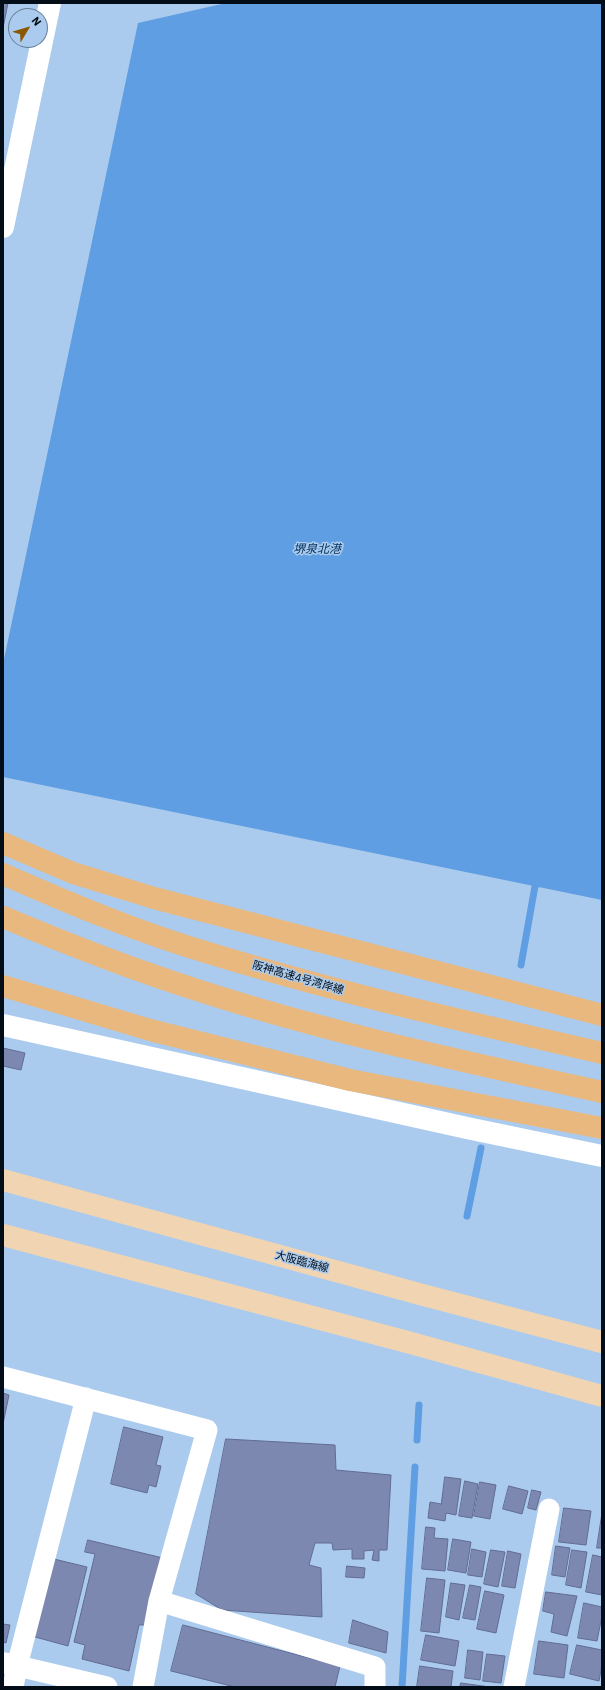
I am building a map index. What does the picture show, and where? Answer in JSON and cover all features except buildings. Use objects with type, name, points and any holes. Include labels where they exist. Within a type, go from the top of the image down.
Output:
[{"type":"highway","points":[[3,843],[73,872],[154,898],[602,1015]]},
{"type":"highway","name":"阪神高速4号湾岸線","points":[[3,874],[84,909],[210,954],[334,989],[458,1020],[602,1053]]},
{"type":"highway","points":[[3,917],[74,947],[204,992],[322,1026],[405,1047],[602,1092]]},
{"type":"highway","points":[[3,986],[150,1030],[350,1080],[602,1128]]},
{"type":"main road","name":"大阪臨海線","points":[[3,1180],[423,1295],[602,1342]]},
{"type":"main road","points":[[3,1235],[410,1343],[602,1396]]},
{"type":"street","points":[[4,217],[50,3]]},
{"type":"street","points":[[3,1025],[467,1128],[602,1156]]},
{"type":"street","points":[[3,1377],[207,1430],[159,1601],[143,1687]]},
{"type":"street","points":[[13,1687],[10,1664],[86,1398]]},
{"type":"street","points":[[514,1687],[549,1509]]},
{"type":"street","points":[[159,1601],[375,1666],[376,1687]]},
{"type":"street","points":[[10,1664],[108,1687]]},
{"type":"water","name":"堺泉北港","points":[[226,3],[602,3],[602,900],[3,777],[3,664],[138,23]]},
{"type":"waterway","points":[[521,965],[535,886],[542,881]]},
{"type":"waterway","points":[[467,1216],[481,1148]]},
{"type":"waterway","points":[[417,1440],[419,1405]]},
{"type":"waterway","points":[[402,1687],[415,1467]]}]
